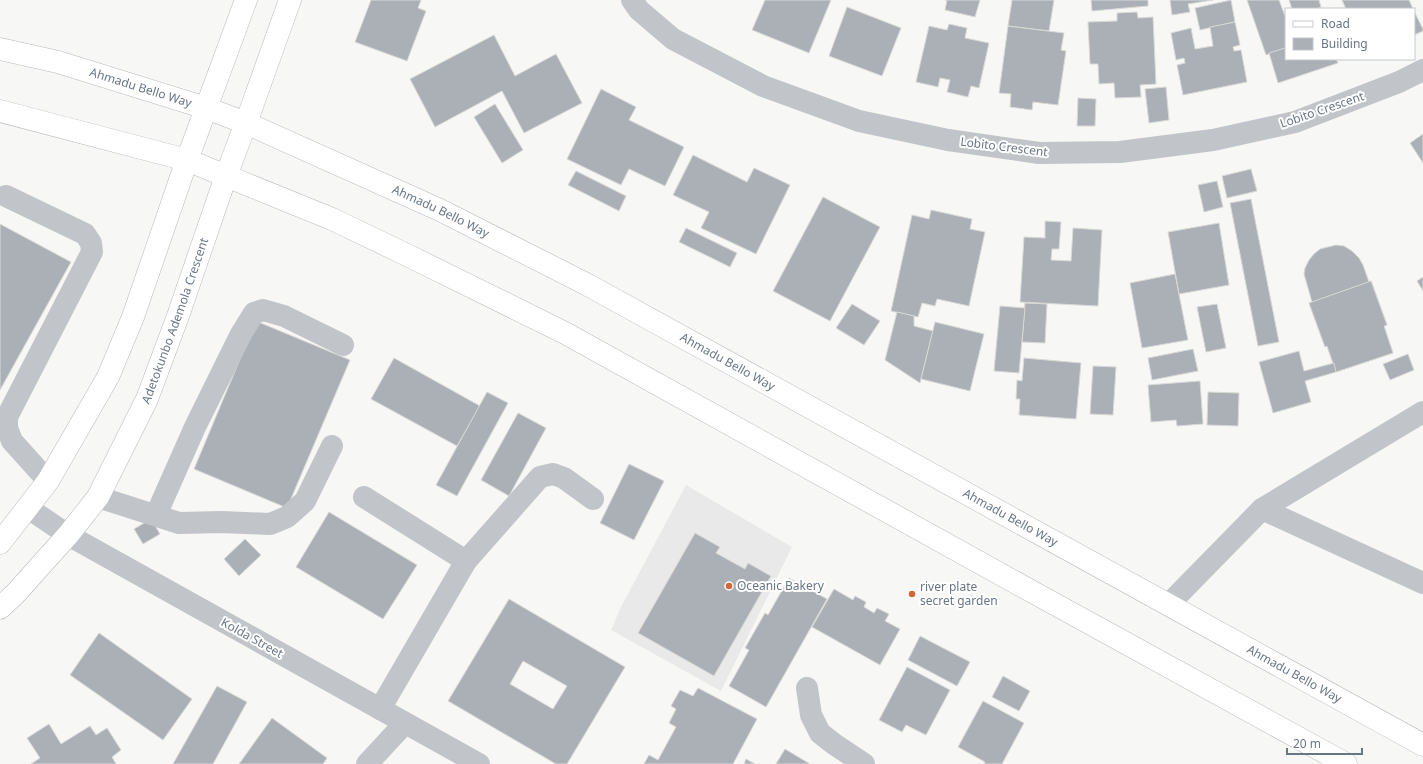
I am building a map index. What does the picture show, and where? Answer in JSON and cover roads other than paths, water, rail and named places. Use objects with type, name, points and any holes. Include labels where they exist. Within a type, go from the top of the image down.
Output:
[{"type":"main road","points":[[0,543],[48,481],[108,377],[133,317],[187,160],[246,0]]},
{"type":"main road","name":"Adetokunbo Ademola Crescent","points":[[0,608],[16,594],[98,497],[147,399],[290,0]]},
{"type":"main road","name":"Ahmadu Bello Way","points":[[0,49],[58,62],[206,108],[246,123],[440,210],[588,285],[1423,745]]},
{"type":"main road","points":[[0,111],[187,160],[332,219],[565,333],[1346,764]]},
{"type":"street","name":"Lobito Crescent","points":[[632,0],[639,10],[673,39],[763,86],[859,121],[948,140],[1039,153],[1120,152],[1213,140],[1295,122],[1398,82],[1423,70]]},
{"type":"street","points":[[6,196],[85,234],[91,243],[92,252],[7,417],[7,428],[12,441],[48,481]]},
{"type":"street","points":[[156,515],[199,420],[241,334],[254,313],[263,310],[284,316],[343,345]]},
{"type":"street","points":[[1169,604],[1262,509],[1423,412]]},
{"type":"street","points":[[98,497],[179,523],[222,522],[270,524],[287,517],[305,501],[332,446]]},
{"type":"street","points":[[380,709],[466,561],[540,477],[552,474],[564,478],[593,499]]},
{"type":"street","points":[[364,497],[466,561]]},
{"type":"street","name":"Kolda Street","points":[[28,508],[68,534],[479,764]]},
{"type":"street","points":[[1262,509],[1423,583]]},
{"type":"street","points":[[807,688],[812,715],[820,733],[864,764]]},
{"type":"street","points":[[368,764],[405,723]]},
{"type":"place","name":"Oceanic Bakery","points":[[729,586]]},
{"type":"place","name":"river plate secret garden","points":[[912,594]]}]
